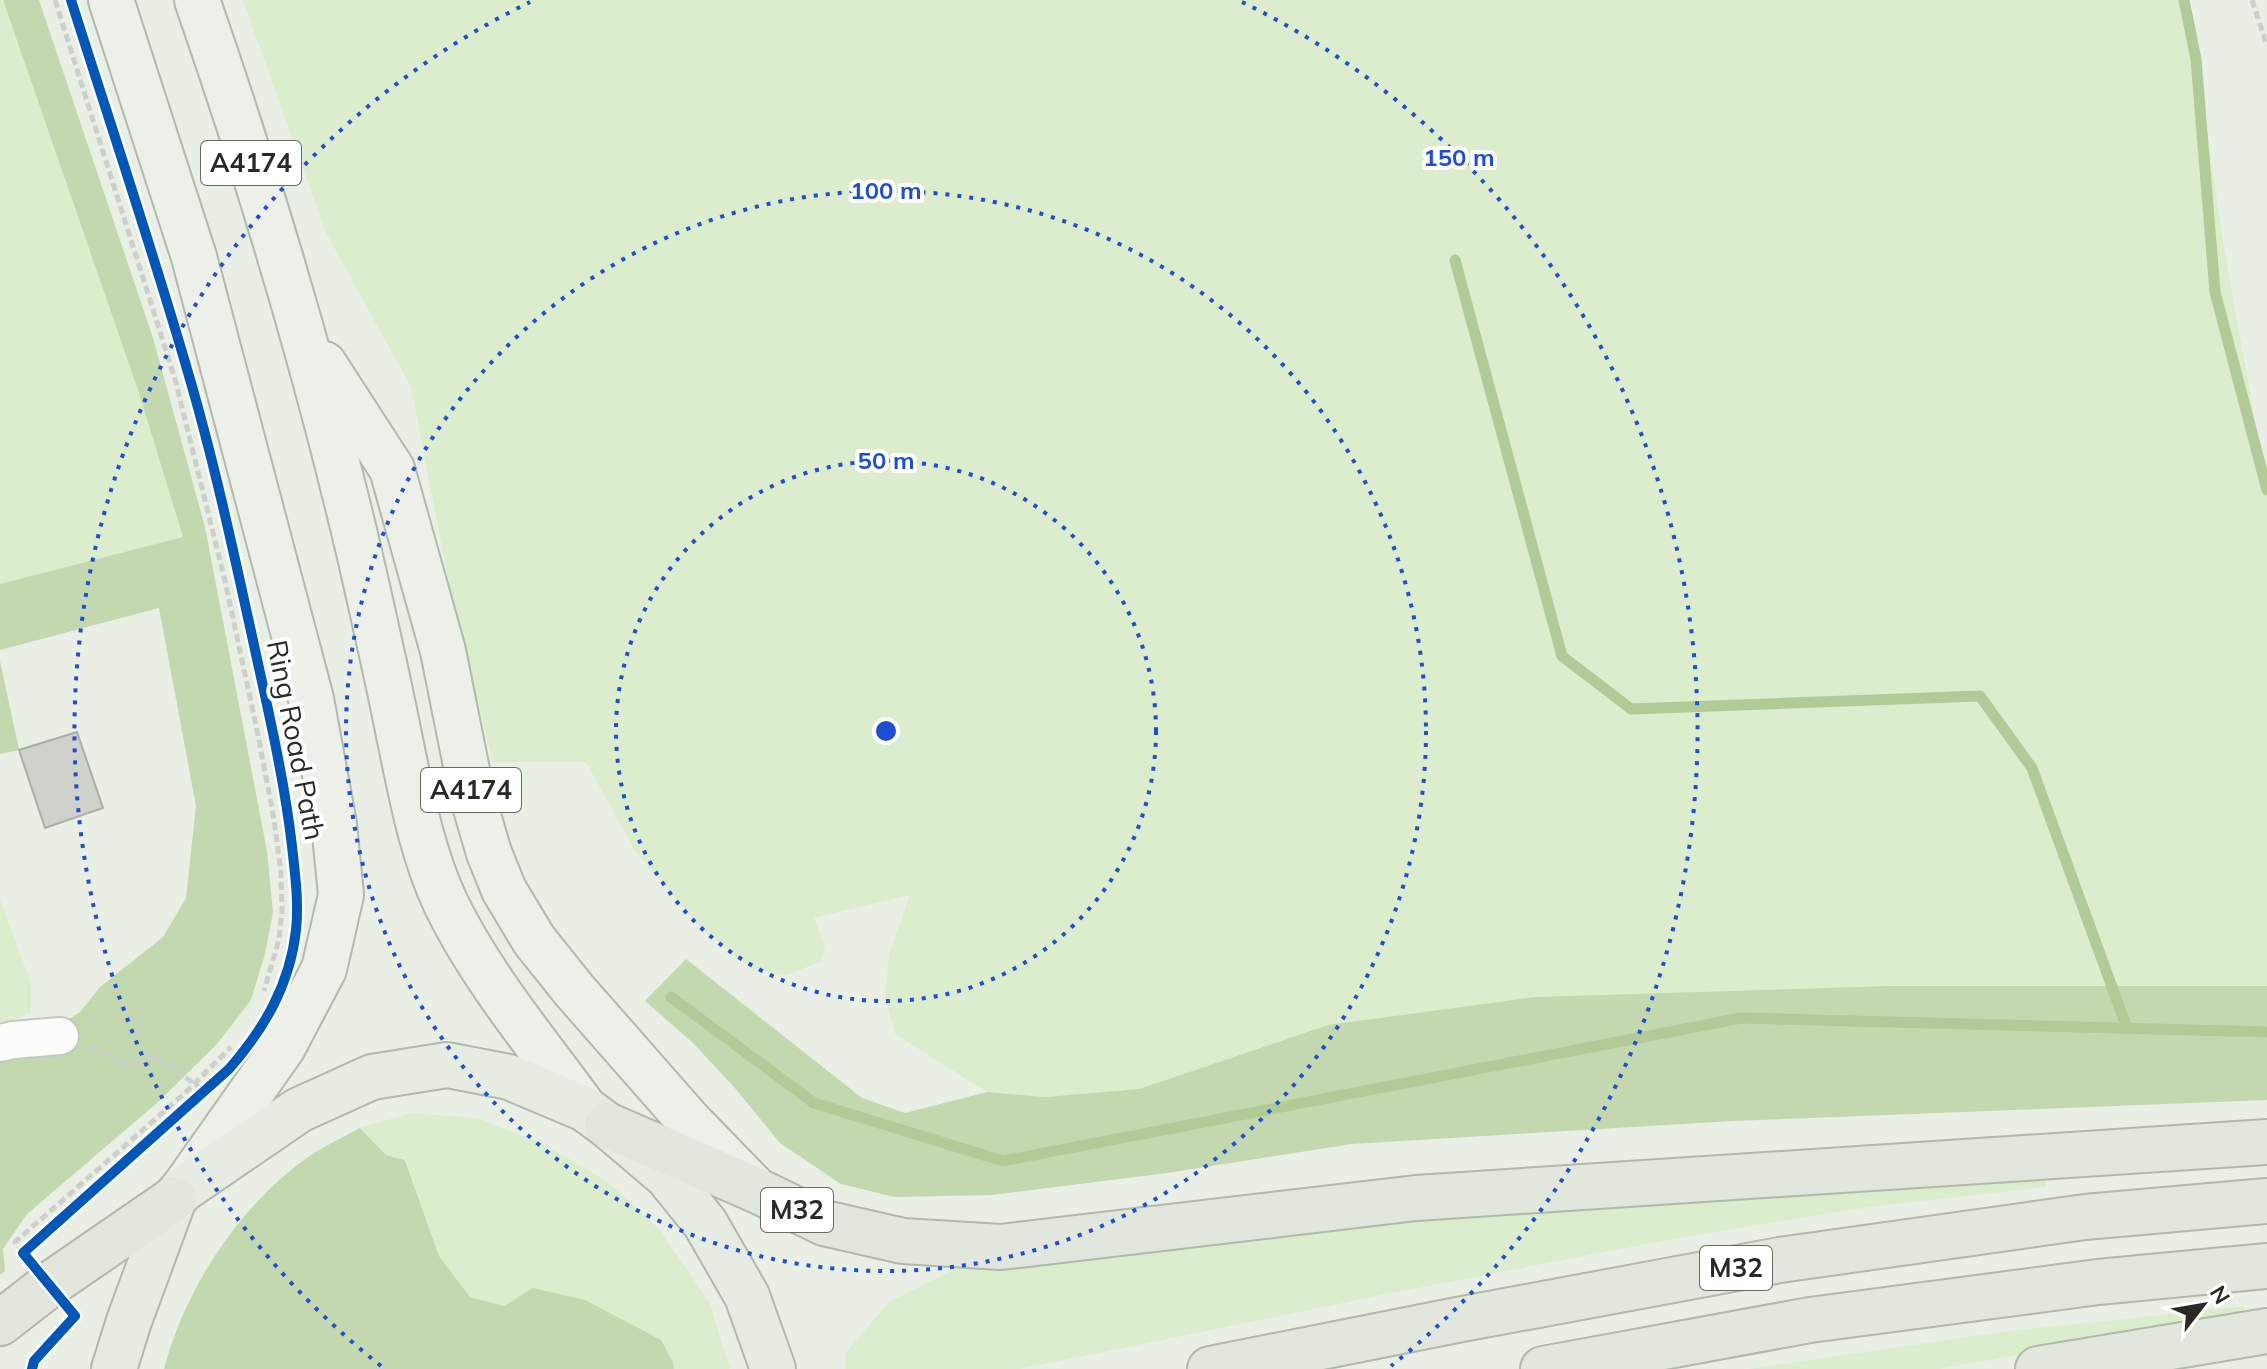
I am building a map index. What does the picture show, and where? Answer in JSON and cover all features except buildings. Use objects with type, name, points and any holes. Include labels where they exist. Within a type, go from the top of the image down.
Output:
[{"type":"highway","points":[[0,1323],[36,1269],[178,1195],[299,1110],[372,1077],[447,1065],[509,1077],[596,1117],[667,1176],[705,1223],[747,1296],[773,1369]]},
{"type":"highway","name":"M32","points":[[596,1117],[824,1223],[903,1241],[1001,1247],[1416,1198],[2267,1142]]},
{"type":"highway","name":"M32","points":[[2018,1159],[2267,1157]]},
{"type":"highway","points":[[114,1369],[178,1195]]},
{"type":"highway","name":"M32","points":[[1210,1369],[1780,1260],[2085,1217],[2267,1201]]},
{"type":"highway","name":"M32","points":[[1543,1369],[1810,1320],[2098,1282],[2267,1266]]},
{"type":"highway","points":[[2038,1369],[2267,1331]]},
{"type":"main road","name":"A4174","points":[[111,0],[194,257],[311,699],[334,824],[341,895],[324,969],[283,1047],[178,1195]]},
{"type":"main road","name":"A4174","points":[[197,0],[301,328],[344,487],[418,824],[431,869],[446,904],[488,977],[596,1117]]},
{"type":"main road","name":"A4174","points":[[301,328],[392,469],[443,651],[472,795],[489,853],[504,890],[534,940],[574,990],[689,1121],[756,1190]]},
{"type":"street","points":[[0,1043],[60,1036]]},
{"type":"path","points":[[2252,0],[2267,46]]},
{"type":"path","points":[[60,1036],[129,1066],[152,1055],[205,1091]]},
{"type":"path","points":[[36,1269],[15,1242],[117,1155],[235,1042]]},
{"type":"path","points":[[195,1100],[217,1080]]},
{"type":"path","points":[[34,1244],[36,1269]]},
{"type":"green space","points":[[0,0],[3,0],[139,393],[183,537],[0,584]]},
{"type":"green space","points":[[3,0],[39,0],[153,338],[205,527],[267,851],[273,912],[265,954],[251,1000],[217,1044],[157,1103],[27,1214],[3,1249],[5,1271],[0,1275],[0,1060],[10,1057],[80,1012],[100,987],[163,937],[186,898],[196,806],[159,608],[0,650],[0,584],[183,537],[139,393]]},
{"type":"green space","points":[[243,0],[2188,0],[2224,248],[2267,487],[2267,986],[1328,1025],[1139,1089],[1045,1097],[987,1092],[895,1034],[885,997],[889,954],[910,895],[814,918],[825,947],[820,962],[786,975],[752,969],[702,929],[635,851],[586,762],[493,762],[449,584],[411,387],[326,233]]},
{"type":"green space","points":[[0,661],[19,750],[0,754]]},
{"type":"green space","points":[[0,900],[31,983],[31,1013],[0,1024]]},
{"type":"green space","points":[[686,959],[862,1098],[905,1113],[987,1092],[1045,1097],[1139,1089],[1328,1025],[1536,997],[1889,986],[2267,986],[2267,1100],[1733,1121],[1352,1144],[1167,1173],[991,1195],[894,1197],[841,1184],[780,1143],[693,1043],[645,1001]]},
{"type":"green space","points":[[411,1113],[477,1118],[546,1145],[609,1183],[659,1229],[710,1304],[730,1369],[674,1369],[673,1362],[533,1288],[504,1306],[470,1297],[439,1256],[406,1160],[386,1155],[360,1128]]},
{"type":"green space","points":[[360,1128],[386,1155],[405,1160],[439,1256],[470,1297],[504,1306],[533,1288],[585,1300],[661,1340],[674,1369],[164,1369],[173,1339],[201,1278],[239,1222],[285,1175],[317,1151]]},
{"type":"green space","points":[[2046,1180],[2046,1187],[1869,1207],[1683,1237],[1020,1369],[845,1369],[845,1354],[889,1302],[964,1265],[1480,1211]]},
{"type":"green space","points":[[2244,1306],[2245,1315],[1939,1369],[1748,1369],[2002,1332]]},
{"type":"waterway","points":[[2184,0],[2196,59],[2215,292],[2267,490]]},
{"type":"waterway","points":[[1455,260],[1562,656],[1631,709],[1980,696],[2032,768],[2127,1028]]},
{"type":"waterway","points":[[671,997],[814,1103],[1003,1161],[1741,1018],[2267,1032]]},
{"type":"cycle path","name":"Ring Road Path","points":[[32,1369],[34,1361],[75,1316],[23,1253],[242,1054],[264,1022],[281,988],[293,950],[297,920],[294,867],[282,779],[217,480],[145,230],[71,0]]}]
